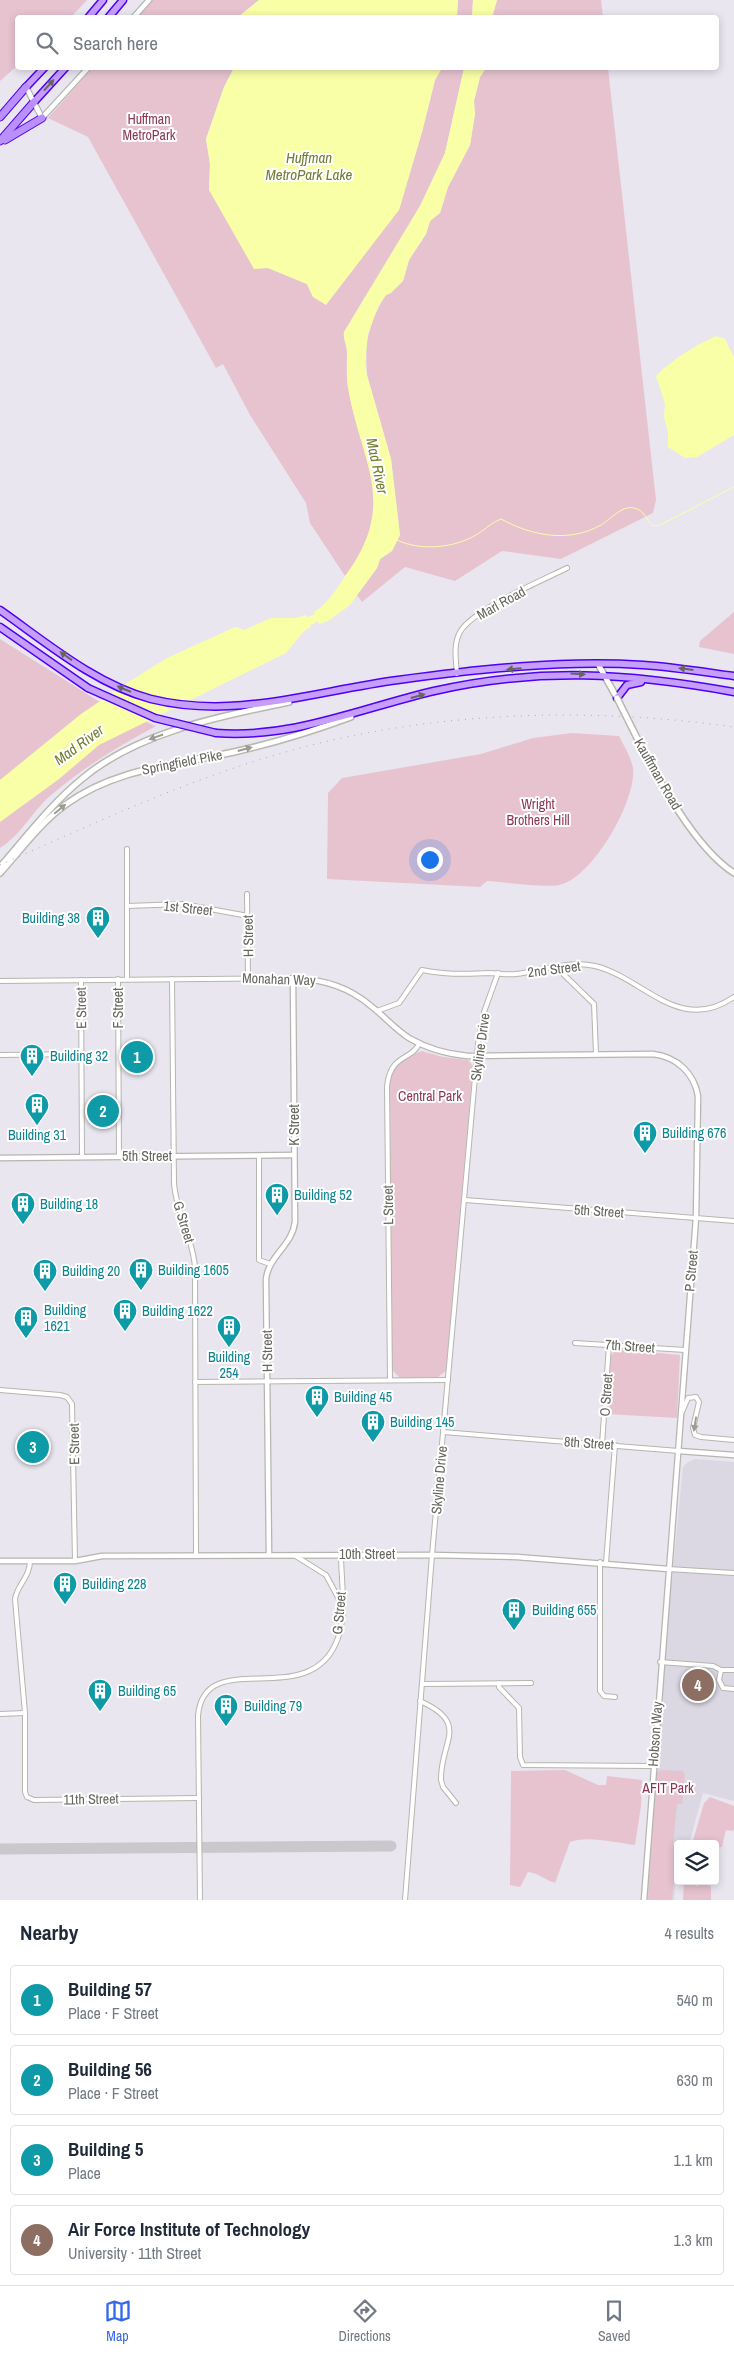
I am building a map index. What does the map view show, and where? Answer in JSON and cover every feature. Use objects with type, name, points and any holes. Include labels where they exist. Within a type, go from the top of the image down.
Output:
[{"type":"highway","points":[[90,15],[103,0]]},
{"type":"highway","points":[[110,15],[123,0]]},
{"type":"highway","points":[[0,117],[42,70]]},
{"type":"highway","points":[[0,142],[63,70]]},
{"type":"highway","points":[[0,142],[42,118]]},
{"type":"highway","points":[[0,610],[78,664],[108,682],[135,694],[164,702],[199,708],[260,705],[373,684],[457,674],[598,664],[664,666],[734,676]]},
{"type":"highway","points":[[0,627],[88,688],[155,718],[216,733],[260,734],[282,732],[394,702],[490,681],[549,674],[668,681],[734,692]]},
{"type":"highway","points":[[617,698],[627,685],[635,682],[721,689]]},
{"type":"main road","name":"Kauffman Road","points":[[598,664],[661,783],[690,826],[723,865],[734,873]]},
{"type":"main road","name":"Springfield Pike","points":[[0,867],[50,808],[84,776],[138,744],[193,725],[373,684]]},
{"type":"main road","name":"Springfield Pike","points":[[0,873],[31,836],[58,810],[76,797],[108,781],[142,770],[236,751],[292,736],[394,702]]},
{"type":"street","points":[[136,15],[149,0]]},
{"type":"street","points":[[26,87],[42,118],[86,70]]},
{"type":"street","name":"Marl Road","points":[[457,674],[456,654],[459,634],[473,618],[567,568]]},
{"type":"street","name":"F Street","points":[[126,849],[127,979]]},
{"type":"street","name":"H Street","points":[[248,894],[248,978]]},
{"type":"street","name":"1st Street","points":[[127,906],[183,904],[248,916]]},
{"type":"street","name":"2nd Street","points":[[378,1011],[399,1003],[422,970],[457,975],[515,974],[584,965],[596,967],[662,1001],[680,1008],[709,1008],[734,997]]},
{"type":"street","points":[[557,968],[594,1004],[596,1054]]},
{"type":"street","name":"Skyline Drive","points":[[405,1900],[432,1554],[477,1055],[484,1012],[498,973]]},
{"type":"street","name":"Monahan Way","points":[[0,981],[293,978],[323,981],[341,987],[359,997],[378,1011],[396,1029],[419,1044],[447,1053],[477,1055],[596,1054]]},
{"type":"street","name":"K Street","points":[[270,1264],[294,1230],[293,978]]},
{"type":"street","name":"F Street","points":[[118,979],[119,1157]]},
{"type":"street","name":"G Street","points":[[172,979],[174,1156],[177,1204],[190,1240],[194,1261],[196,1556]]},
{"type":"street","name":"E Street","points":[[81,980],[82,1157]]},
{"type":"street","name":"L Street","points":[[390,1380],[387,1086],[394,1066],[402,1058],[417,1049],[419,1044]]},
{"type":"street","points":[[0,1055],[82,1054]]},
{"type":"street","name":"P Street","points":[[596,1054],[663,1056],[682,1066],[692,1077],[697,1091],[696,1218],[679,1451],[668,1569]]},
{"type":"street","points":[[259,1156],[259,1260],[270,1264]]},
{"type":"street","name":"5th Street","points":[[0,1158],[294,1156]]},
{"type":"street","name":"5th Street","points":[[465,1200],[734,1222]]},
{"type":"street","name":"H Street","points":[[268,1555],[266,1283],[270,1264]]},
{"type":"street","name":"7th Street","points":[[575,1342],[685,1350]]},
{"type":"street","name":"O Street","points":[[602,1444],[609,1345]]},
{"type":"street","points":[[195,1382],[448,1380]]},
{"type":"street","name":"E Street","points":[[0,1390],[60,1395],[66,1397],[72,1404],[75,1561]]},
{"type":"street","points":[[682,1412],[688,1398],[694,1396],[698,1399],[699,1404],[693,1428],[695,1434],[701,1437],[734,1440]]},
{"type":"street","name":"8th Street","points":[[443,1432],[734,1455]]},
{"type":"street","points":[[606,1563],[615,1445]]},
{"type":"street","points":[[292,1554],[326,1575],[337,1592],[342,1606]]},
{"type":"street","name":"G Street","points":[[199,1798],[199,1712],[206,1693],[215,1685],[225,1680],[292,1678],[316,1668],[332,1651],[340,1632],[342,1606],[341,1554]]},
{"type":"street","name":"10th Street","points":[[0,1561],[75,1561],[102,1556],[432,1554],[600,1562],[734,1573]]},
{"type":"street","name":"11th Street","points":[[30,1561],[29,1574],[16,1593],[15,1600],[25,1713],[25,1792],[29,1798],[199,1798]]},
{"type":"street","points":[[600,1562],[600,1691],[604,1696],[615,1697]]},
{"type":"street","name":"Hobson Way","points":[[644,1900],[652,1766],[668,1569]]},
{"type":"street","points":[[660,1662],[713,1666],[722,1670],[734,1670]]},
{"type":"street","points":[[722,1670],[719,1680],[721,1686],[725,1690],[734,1689]]},
{"type":"street","points":[[499,1683],[499,1686],[520,1708],[520,1757],[524,1765],[652,1766]]},
{"type":"street","points":[[422,1684],[531,1683]]},
{"type":"street","points":[[420,1701],[442,1712],[448,1723],[448,1741],[441,1780],[443,1787],[456,1802]]},
{"type":"street","points":[[0,1714],[25,1713]]},
{"type":"street","points":[[199,1798],[200,1900]]},
{"type":"shaded area","points":[[695,1459],[734,1462],[734,1801],[703,1793],[690,1840],[674,1840],[674,1900],[647,1900],[648,1854],[663,1670],[683,1467]]},
{"type":"green space","points":[[0,0],[87,0],[73,15],[15,15],[15,68],[0,81]]},
{"type":"green space","points":[[148,0],[259,0],[240,15],[136,15]]},
{"type":"green space","points":[[458,0],[473,0],[472,15],[457,15]]},
{"type":"green space","points":[[497,0],[601,0],[603,15],[493,15]]},
{"type":"green space","name":"Huffman MetroPark","points":[[90,70],[233,70],[224,87],[206,139],[210,164],[209,190],[268,268],[307,284],[313,297],[399,210],[435,80],[441,70],[464,70],[445,153],[420,206],[344,332],[347,351],[348,387],[370,473],[374,513],[370,534],[361,555],[345,576],[310,523],[306,503],[250,415],[223,364],[216,368],[88,137],[48,118]]},
{"type":"green space","points":[[485,70],[608,70],[656,500],[653,513],[561,559],[502,551],[455,581],[405,567],[362,602],[357,595],[377,568],[380,559],[392,551],[400,535],[391,459],[367,375],[366,344],[373,319],[384,297],[403,281],[409,260],[426,234],[430,221],[440,213],[448,187],[470,145],[475,114],[474,101],[480,77]]},
{"type":"green space","points":[[734,612],[734,654],[699,647],[700,641]]},
{"type":"green space","points":[[0,639],[103,704],[156,726],[101,758],[75,776],[50,796],[14,837],[0,848]]},
{"type":"green space","name":"Wright Brothers Hill","points":[[572,733],[619,736],[633,768],[628,799],[620,818],[598,854],[572,880],[553,886],[487,881],[480,887],[327,879],[328,793],[342,778],[481,754],[533,738]]},
{"type":"green space","name":"Central Park","points":[[422,1051],[443,1057],[468,1060],[473,1066],[446,1371],[438,1377],[400,1378],[392,1370],[390,1081],[398,1065],[411,1055]]},
{"type":"green space","points":[[617,1349],[680,1355],[677,1418],[606,1414],[611,1355]]},
{"type":"green space","points":[[565,1770],[598,1785],[606,1785],[607,1776],[642,1780],[641,1806],[635,1845],[593,1839],[570,1842],[555,1883],[528,1872],[520,1887],[510,1885],[511,1771]]},
{"type":"green space","name":"AFIT Park","points":[[661,1770],[683,1771],[685,1775],[682,1804],[677,1804],[673,1845],[674,1878],[672,1900],[648,1900],[655,1774]]},
{"type":"green space","points":[[710,1797],[734,1806],[734,1829],[733,1831],[726,1830],[722,1847],[719,1847],[719,1840],[693,1840],[704,1803]]},
{"type":"green space","points":[[684,1885],[711,1886],[711,1900],[683,1900]]},
{"type":"water","points":[[259,0],[458,0],[457,15],[240,15]]},
{"type":"water","points":[[473,0],[497,0],[493,15],[472,15]]},
{"type":"water","name":"Huffman MetroPark Lake","points":[[233,70],[441,70],[435,80],[399,210],[326,305],[313,297],[307,284],[268,268],[254,269],[209,190],[210,164],[206,139],[224,87]]},
{"type":"water","points":[[464,70],[485,70],[480,77],[474,101],[475,114],[470,145],[448,187],[440,213],[430,221],[426,234],[409,260],[403,281],[391,293],[386,295],[378,307],[368,334],[365,364],[391,459],[400,535],[392,551],[380,559],[377,568],[350,605],[328,621],[319,624],[318,621],[321,618],[317,619],[316,616],[319,614],[314,612],[333,594],[363,547],[371,525],[373,503],[372,483],[348,388],[347,348],[344,332],[420,206],[445,153]]},
{"type":"water","points":[[716,336],[725,339],[734,357],[734,435],[697,457],[685,458],[668,447],[668,432],[664,417],[665,404],[656,376],[684,353]]},
{"type":"water","points":[[306,615],[307,618],[303,621],[308,620],[310,623],[305,626],[310,625],[311,627],[304,631],[286,653],[99,745],[59,779],[0,822],[0,780],[81,714],[167,658],[233,628],[237,627],[244,630],[271,618],[296,618]]},
{"type":"waterway","points":[[397,540],[407,544],[429,547],[452,544],[473,537],[501,519],[525,530],[538,533],[551,535],[576,534],[589,531],[601,525],[621,510],[630,508],[640,511],[653,526],[660,525],[734,487]]},
{"type":"waterway","name":"Mad River","points":[[301,625],[324,614]]},
{"type":"taxiway","points":[[0,1849],[391,1846]]},
{"type":"railway","points":[[0,865],[129,808],[228,770],[319,743],[377,731],[436,722],[556,715],[616,716],[734,727]]},
{"type":"place","name":"Building 38","points":[[98,939]]},
{"type":"place","name":"Building 57","points":[[137,1057]]},
{"type":"place","name":"Building 32","points":[[32,1077]]},
{"type":"place","name":"Building 56","points":[[103,1111]]},
{"type":"place","name":"Building 31","points":[[37,1126]]},
{"type":"place","name":"Building 676","points":[[645,1154]]},
{"type":"place","name":"Building 52","points":[[277,1216]]},
{"type":"place","name":"Building 18","points":[[23,1225]]},
{"type":"place","name":"Building 1605","points":[[141,1291]]},
{"type":"place","name":"Building 20","points":[[45,1292]]},
{"type":"place","name":"Building 1622","points":[[125,1332]]},
{"type":"place","name":"Building 1621","points":[[26,1339]]},
{"type":"place","name":"Building 254","points":[[229,1348]]},
{"type":"place","name":"Building 45","points":[[317,1418]]},
{"type":"place","name":"Building 145","points":[[373,1443]]},
{"type":"place","name":"Building 5","points":[[33,1447]]},
{"type":"place","name":"Building 228","points":[[65,1605]]},
{"type":"place","name":"Building 655","points":[[514,1631]]},
{"type":"place","name":"Air Force Institute of Technology","points":[[698,1685]]},
{"type":"place","name":"Building 65","points":[[100,1712]]},
{"type":"place","name":"Building 79","points":[[226,1727]]}]
